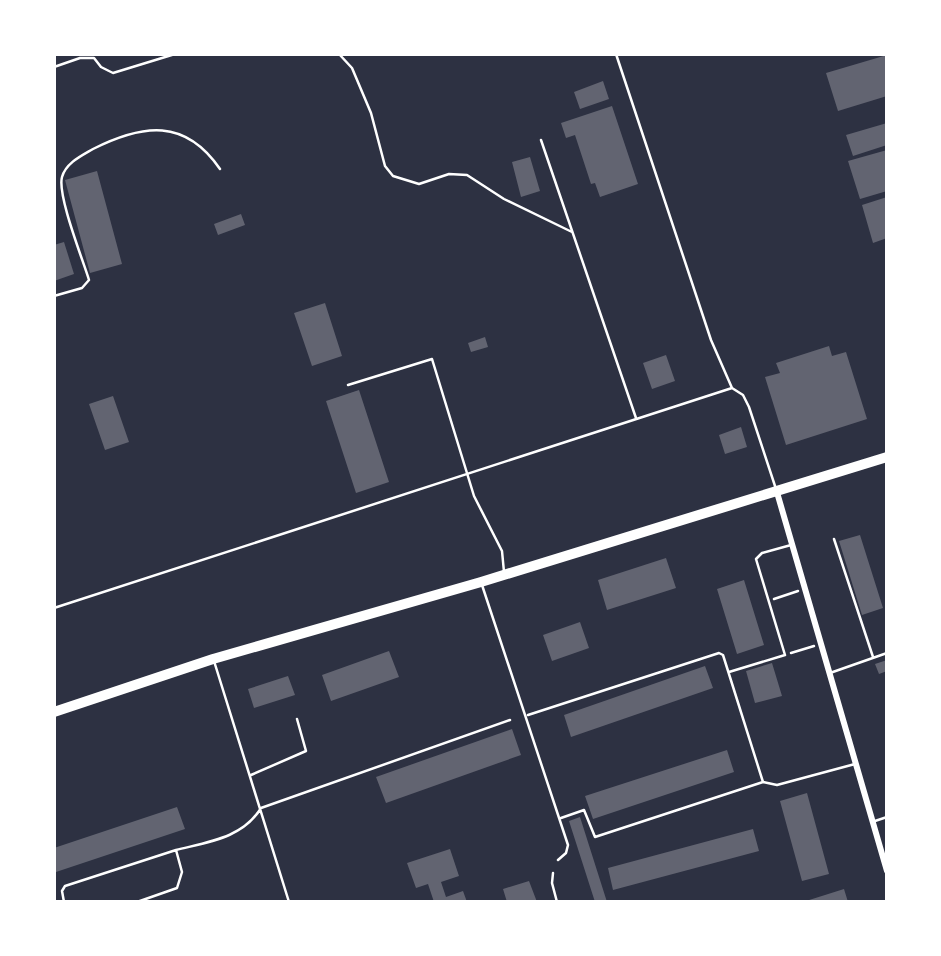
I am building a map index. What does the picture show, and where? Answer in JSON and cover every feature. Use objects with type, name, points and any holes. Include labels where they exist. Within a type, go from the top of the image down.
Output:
[{"type":"main road","points":[[54,712],[213,659],[481,582],[887,457]]},
{"type":"street","points":[[776,489],[887,872]]},
{"type":"lane","points":[[54,67],[80,58],[94,58],[101,67],[113,73],[175,54]]},
{"type":"lane","points":[[339,54],[352,68],[371,113],[385,166],[393,176],[419,184],[449,174],[467,174],[504,199],[572,232]]},
{"type":"lane","points":[[616,54],[711,340],[732,388],[743,394],[749,407],[776,489]]},
{"type":"lane","points":[[54,296],[82,288],[89,280],[61,186],[68,166],[81,155],[134,132],[156,130],[176,133],[196,141],[220,169]]},
{"type":"lane","points":[[541,140],[636,418]]},
{"type":"lane","points":[[348,385],[432,359],[474,496],[502,551],[504,575]]},
{"type":"lane","points":[[54,608],[732,388]]},
{"type":"lane","points":[[834,539],[873,657]]},
{"type":"lane","points":[[729,672],[785,655],[756,559],[762,554],[791,545]]},
{"type":"lane","points":[[481,582],[528,715],[568,845],[566,853],[558,860]]},
{"type":"lane","points":[[528,715],[719,653],[723,655],[729,672],[763,782]]},
{"type":"lane","points":[[830,673],[887,653]]},
{"type":"lane","points":[[213,659],[289,902]]},
{"type":"lane","points":[[251,775],[306,751],[297,719]]},
{"type":"lane","points":[[64,902],[62,891],[65,886],[237,832],[252,822],[261,808],[510,720]]},
{"type":"lane","points":[[560,819],[584,810],[595,837],[763,782],[777,785],[855,764]]},
{"type":"lane","points":[[872,822],[887,817]]},
{"type":"lane","points":[[137,902],[177,888],[182,872],[176,850]]},
{"type":"lane","points":[[553,873],[557,902]]},
{"type":"path","points":[[768,601],[804,589]]},
{"type":"path","points":[[785,655],[821,645]]},
{"type":"building","points":[[887,55],[887,96],[838,111],[826,73]]},
{"type":"building","points":[[603,81],[609,99],[580,109],[574,92]]},
{"type":"building","points":[[612,106],[638,184],[600,197],[595,183],[591,184],[575,135],[566,138],[561,123]]},
{"type":"building","points":[[887,123],[887,145],[853,156],[846,135]]},
{"type":"building","points":[[887,150],[887,191],[860,199],[848,161]]},
{"type":"building","points":[[530,157],[540,191],[521,197],[512,162]]},
{"type":"building","points":[[97,171],[122,264],[90,273],[65,180]]},
{"type":"building","points":[[887,197],[887,238],[873,243],[862,205]]},
{"type":"building","points":[[241,214],[245,225],[218,235],[214,224]]},
{"type":"building","points":[[64,242],[74,274],[54,281],[54,245]]},
{"type":"building","points":[[325,303],[342,356],[312,366],[294,313]]},
{"type":"building","points":[[485,337],[488,347],[471,352],[468,343]]},
{"type":"building","points":[[829,346],[832,356],[846,352],[867,419],[786,445],[765,377],[780,373],[776,363]]},
{"type":"building","points":[[666,355],[675,381],[652,389],[643,363]]},
{"type":"building","points":[[359,390],[389,482],[356,493],[326,401]]},
{"type":"building","points":[[113,396],[129,442],[105,450],[89,404]]},
{"type":"building","points":[[741,427],[747,447],[725,454],[719,435]]},
{"type":"building","points":[[860,535],[883,608],[862,615],[839,541]]},
{"type":"building","points":[[666,558],[676,588],[607,610],[598,580]]},
{"type":"building","points":[[744,580],[764,645],[737,654],[717,589]]},
{"type":"building","points":[[580,622],[589,648],[552,661],[543,635]]},
{"type":"building","points":[[389,651],[399,677],[331,701],[322,675]]},
{"type":"building","points":[[887,660],[887,671],[879,674],[875,664]]},
{"type":"building","points":[[772,663],[782,696],[755,703],[746,671]]},
{"type":"building","points":[[705,666],[713,688],[571,737],[564,715]]},
{"type":"building","points":[[288,676],[295,695],[254,708],[248,689]]},
{"type":"building","points":[[512,729],[521,755],[386,803],[376,777]]},
{"type":"building","points":[[727,750],[734,772],[593,819],[585,796]]},
{"type":"building","points":[[807,793],[829,874],[802,881],[780,801]]},
{"type":"building","points":[[177,807],[185,829],[56,872],[54,848]]},
{"type":"building","points":[[580,817],[607,902],[595,902],[569,821]]},
{"type":"building","points":[[753,829],[759,851],[613,890],[608,868]]},
{"type":"building","points":[[450,849],[459,876],[441,882],[446,897],[463,891],[467,902],[434,902],[428,884],[416,888],[407,863]]},
{"type":"building","points":[[529,881],[537,902],[507,902],[503,889]]},
{"type":"building","points":[[844,889],[848,902],[806,902],[806,901]]}]
